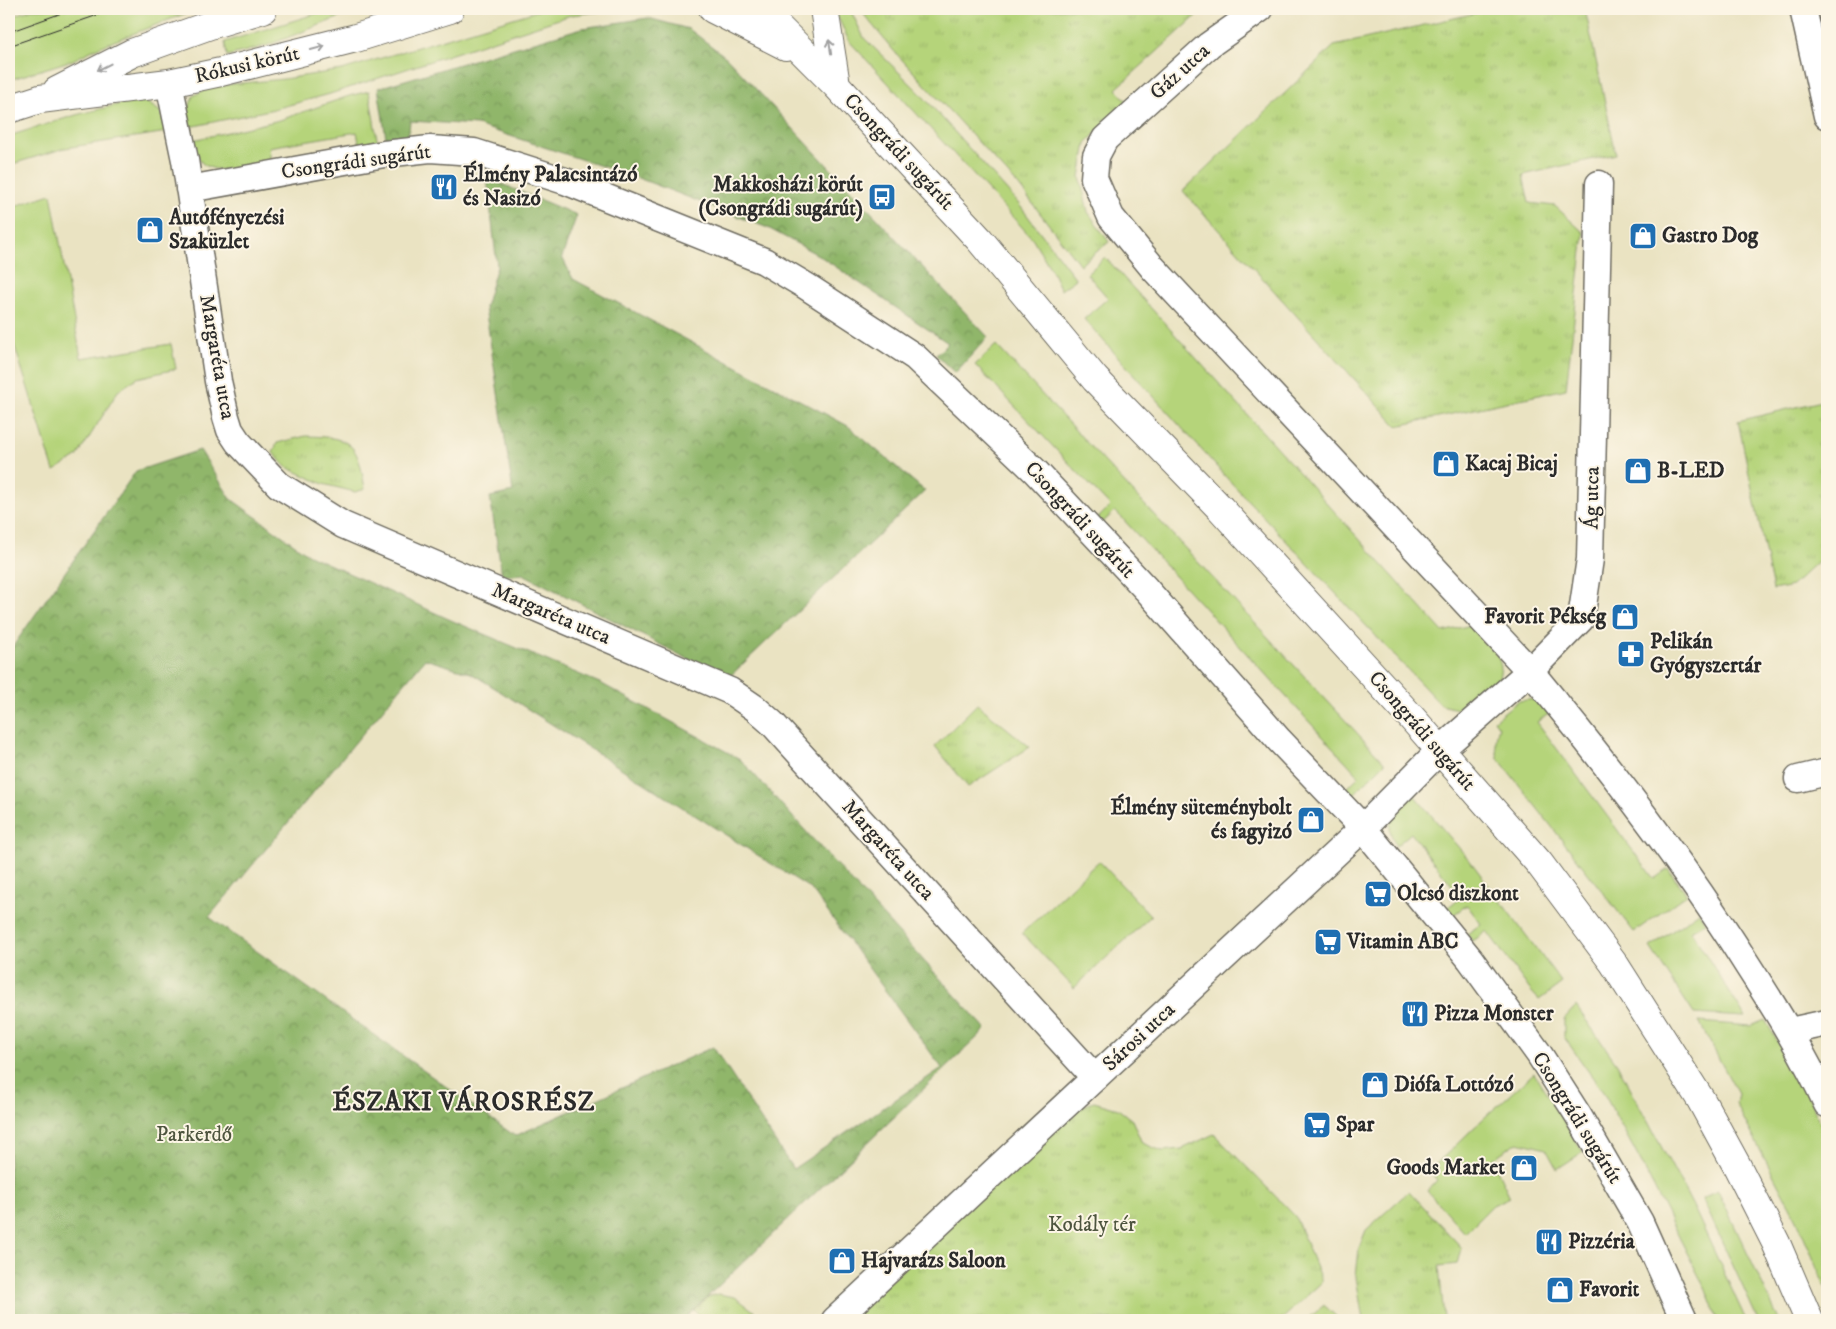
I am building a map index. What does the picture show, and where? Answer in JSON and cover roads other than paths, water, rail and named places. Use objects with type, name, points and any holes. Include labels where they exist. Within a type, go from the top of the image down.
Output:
[{"type":"main road","name":"Rókusi körút","points":[[9,109],[40,99],[132,53],[198,29],[263,9]]},
{"type":"main road","name":"Rókusi körút","points":[[40,99],[168,83],[305,52],[450,9]]},
{"type":"main road","points":[[712,9],[807,56]]},
{"type":"main road","name":"Csongrádi sugárút","points":[[760,9],[836,85],[980,239],[1095,379],[1221,509],[1440,750],[1539,863],[1614,962],[1701,1100],[1776,1243],[1809,1320]]},
{"type":"main road","points":[[824,9],[836,85]]},
{"type":"main road","points":[[168,83],[170,62],[180,43],[198,29]]},
{"type":"main road","points":[[132,53],[147,58],[160,69],[168,83]]},
{"type":"street","name":"Gáz utca","points":[[1260,9],[1209,45],[1105,140],[1096,156],[1094,178],[1111,217],[1153,268],[1530,671]]},
{"type":"street","points":[[1803,9],[1827,116]]},
{"type":"street","name":"Margaréta utca","points":[[168,83],[180,134],[218,381],[230,430],[238,442],[279,485],[343,525],[730,690],[755,708],[772,723],[1095,1078]]},
{"type":"street","name":"Csongrádi sugárút","points":[[189,189],[384,154],[430,149],[474,152],[564,182],[764,261],[915,357],[1035,471],[1146,589],[1279,740],[1363,828],[1470,959],[1544,1061],[1578,1115],[1640,1222],[1684,1320]]},
{"type":"street","name":"Ág utca","points":[[1440,750],[1530,671],[1581,619],[1590,559],[1599,184]]},
{"type":"street","points":[[1530,671],[1623,786],[1703,897],[1790,1031],[1813,1073],[1827,1104]]},
{"type":"street","name":"Sárosi utca","points":[[835,1320],[1363,828],[1440,750]]},
{"type":"street","points":[[1798,779],[1827,772]]},
{"type":"street","points":[[1790,1031],[1827,1023]]},
{"type":"tram line","points":[[9,32],[73,9]]},
{"type":"tram line","points":[[9,46],[115,9]]},
{"type":"place","name":"Élmény Palacsintázó és Nasizó","points":[[444,187]]},
{"type":"place","name":"Makkosházi körút (Csongrádi sugárút)","points":[[882,197]]},
{"type":"place","name":"Autófényezési Szaküzlet","points":[[150,230]]},
{"type":"place","name":"Gastro Dog","points":[[1643,236]]},
{"type":"place","name":"Kacaj Bicaj","points":[[1446,464]]},
{"type":"place","name":"B-LED","points":[[1638,471]]},
{"type":"place","name":"Favorit Pékség","points":[[1625,617]]},
{"type":"place","name":"Pelikán Gyógyszertár","points":[[1631,654]]},
{"type":"place","name":"Élmény süteménybolt és fagyizó","points":[[1311,820]]},
{"type":"place","name":"Olcsó diszkont","points":[[1378,894]]},
{"type":"place","name":"Vitamin ABC","points":[[1328,942]]},
{"type":"place","name":"Pizza Monster","points":[[1415,1014]]},
{"type":"place","name":"Diófa Lottózó","points":[[1375,1085]]},
{"type":"place","name":"Spar","points":[[1317,1125]]},
{"type":"place","name":"Goods Market","points":[[1524,1168]]},
{"type":"place","name":"Pizzéria","points":[[1549,1242]]},
{"type":"place","name":"Hajvarázs Saloon","points":[[842,1261]]},
{"type":"place","name":"Favorit","points":[[1560,1290]]},
{"type":"district","name":"ÉSZAKI VÁROSRÉSZ","points":[[464,1102]]},
{"type":"park label","name":"Parkerdő","points":[[194,1135]]},
{"type":"park label","name":"Kodály tér","points":[[1092,1225]]}]
